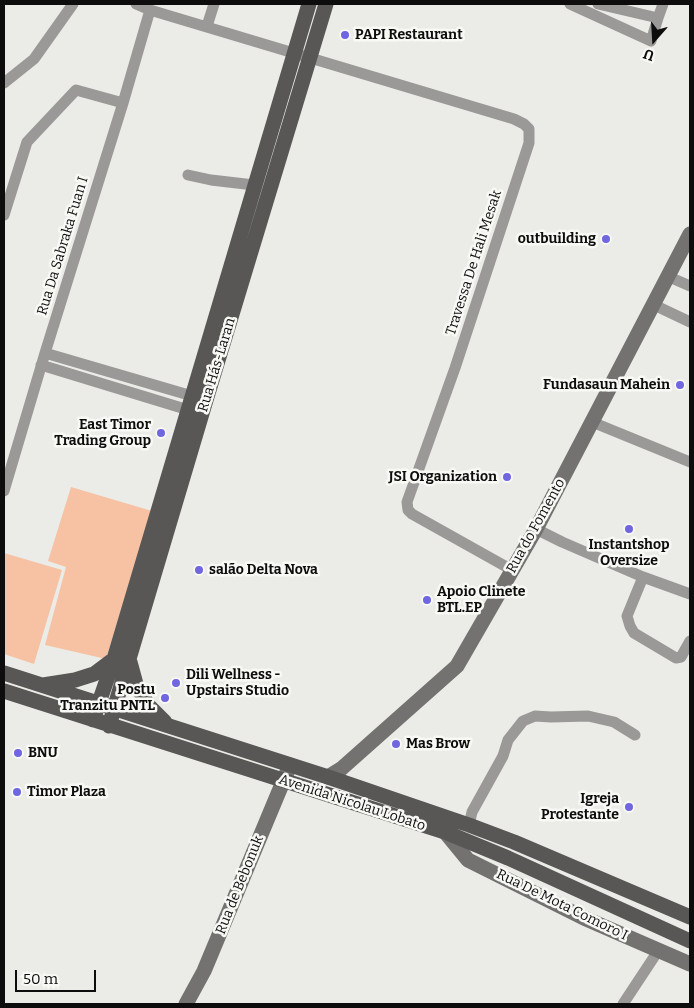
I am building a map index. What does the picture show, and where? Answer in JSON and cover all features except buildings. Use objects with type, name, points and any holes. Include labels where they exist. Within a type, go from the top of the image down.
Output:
[{"type":"main road","name":"Rua Hás-Laran","points":[[110,726],[130,662],[254,185],[309,4]]},
{"type":"main road","name":"Rua Hás-Laran","points":[[93,720],[311,57],[326,4]]},
{"type":"main road","points":[[39,685],[75,680],[94,674],[114,659]]},
{"type":"main road","points":[[130,662],[136,684],[148,706],[168,725]]},
{"type":"main road","name":"Avenida Nicolau Lobato","points":[[4,674],[168,725],[469,825],[514,842],[690,917]]},
{"type":"main road","name":"Avenida Nicolau Lobato","points":[[4,691],[444,832],[508,858],[690,941]]},
{"type":"street","points":[[4,83],[34,59],[73,4]]},
{"type":"street","points":[[136,4],[150,10],[311,57]]},
{"type":"street","points":[[207,26],[214,4]]},
{"type":"street","points":[[570,4],[651,41],[663,4]]},
{"type":"street","points":[[598,4],[658,18]]},
{"type":"street","name":"Rua Da Sabraka Fuan I","points":[[4,491],[150,10]]},
{"type":"street","name":"Travessa De Hali Mesak","points":[[311,57],[514,119],[529,129],[529,144],[455,368],[407,502],[408,510],[412,514],[512,570]]},
{"type":"street","points":[[4,215],[27,142],[76,90],[123,103]]},
{"type":"street","points":[[188,175],[210,180],[254,185]]},
{"type":"street","name":"Rua do Fomento","points":[[328,777],[341,769],[457,666],[598,424],[652,304],[690,234]]},
{"type":"street","points":[[667,276],[690,286]]},
{"type":"street","points":[[652,304],[690,322]]},
{"type":"street","points":[[45,353],[197,405]]},
{"type":"street","points":[[41,365],[197,405]]},
{"type":"street","points":[[598,424],[690,462]]},
{"type":"street","points":[[536,528],[562,542],[643,577],[690,594]]},
{"type":"street","points":[[643,577],[627,616],[634,633],[676,658],[681,657],[690,641]]},
{"type":"street","points":[[469,825],[472,812],[503,756],[508,740],[523,721],[535,716],[588,716],[614,722],[635,735]]},
{"type":"street","name":"Rua de Bebonuk","points":[[186,1004],[204,971],[290,765]]},
{"type":"street","name":"Rua De Mota Comoro I","points":[[444,832],[468,860],[584,918],[690,964]]},
{"type":"street","points":[[623,1004],[658,951]]},
{"type":"shaded area","points":[[71,487],[152,511],[106,659],[45,645],[66,567],[48,561]]},
{"type":"shaded area","points":[[4,553],[62,570],[34,664],[4,654]]},
{"type":"place","name":"PAPI Restaurant","points":[[345,35]]},
{"type":"place","name":"outbuilding","points":[[606,239]]},
{"type":"place","name":"Fundasaun Mahein","points":[[680,385]]},
{"type":"place","name":"East Timor Trading Group","points":[[161,433]]},
{"type":"place","name":"JSI Organization","points":[[507,477]]},
{"type":"place","name":"Instantshop Oversize","points":[[629,529]]},
{"type":"place","name":"salão Delta Nova","points":[[199,570]]},
{"type":"place","name":"Apoio Clinete BTL.EP","points":[[427,600]]},
{"type":"place","name":"Dili Wellness - Upstairs Studio","points":[[176,683]]},
{"type":"place","name":"Postu Tranzitu PNTL","points":[[165,698]]},
{"type":"place","name":"Mas Brow","points":[[396,744]]},
{"type":"place","name":"BNU","points":[[18,753]]},
{"type":"place","name":"Timor Plaza","points":[[17,792]]},
{"type":"place","name":"Igreja Protestante","points":[[629,807]]}]
